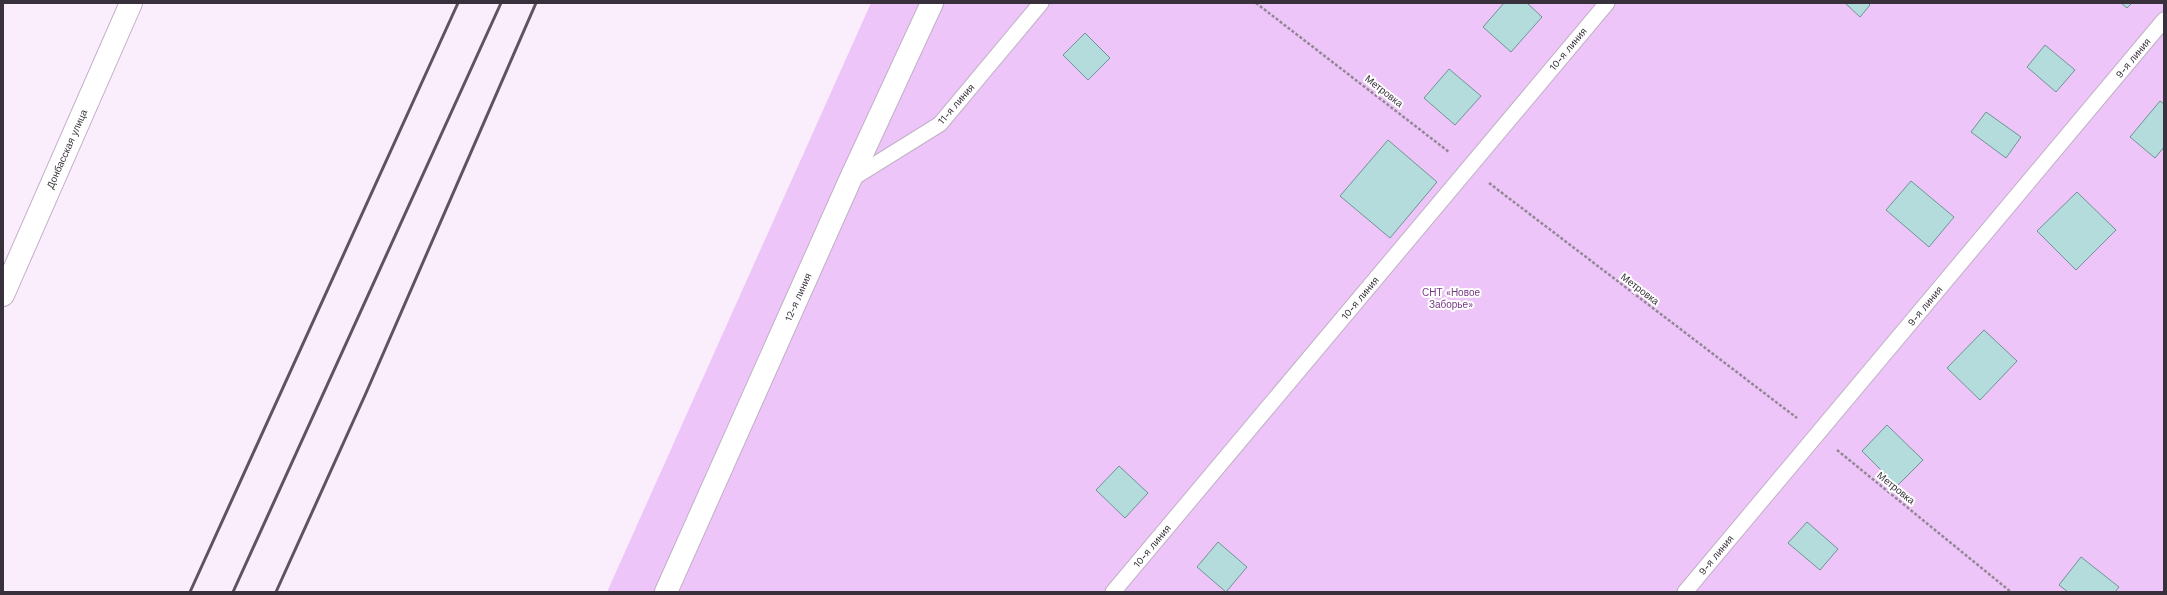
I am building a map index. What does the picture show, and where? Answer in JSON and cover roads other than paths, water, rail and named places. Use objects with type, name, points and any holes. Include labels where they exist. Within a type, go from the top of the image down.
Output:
[{"type":"street","name":"Донбасская улица","points":[[3,295],[131,3]]},
{"type":"street","name":"12-я линия","points":[[666,592],[850,180],[932,3]]},
{"type":"lane","name":"11-я линия","points":[[850,180],[940,124],[1041,3]]},
{"type":"lane","name":"10-я линия","points":[[1113,592],[1607,3]]},
{"type":"lane","name":"9-я линия","points":[[1685,592],[2164,20]]},
{"type":"railway","points":[[190,592],[458,3]]},
{"type":"railway","points":[[233,592],[501,3]]},
{"type":"railway","points":[[276,592],[366,393],[536,3]]},
{"type":"park label","name":"СНТ «Новое Заборье»","points":[[1451,298]]}]
